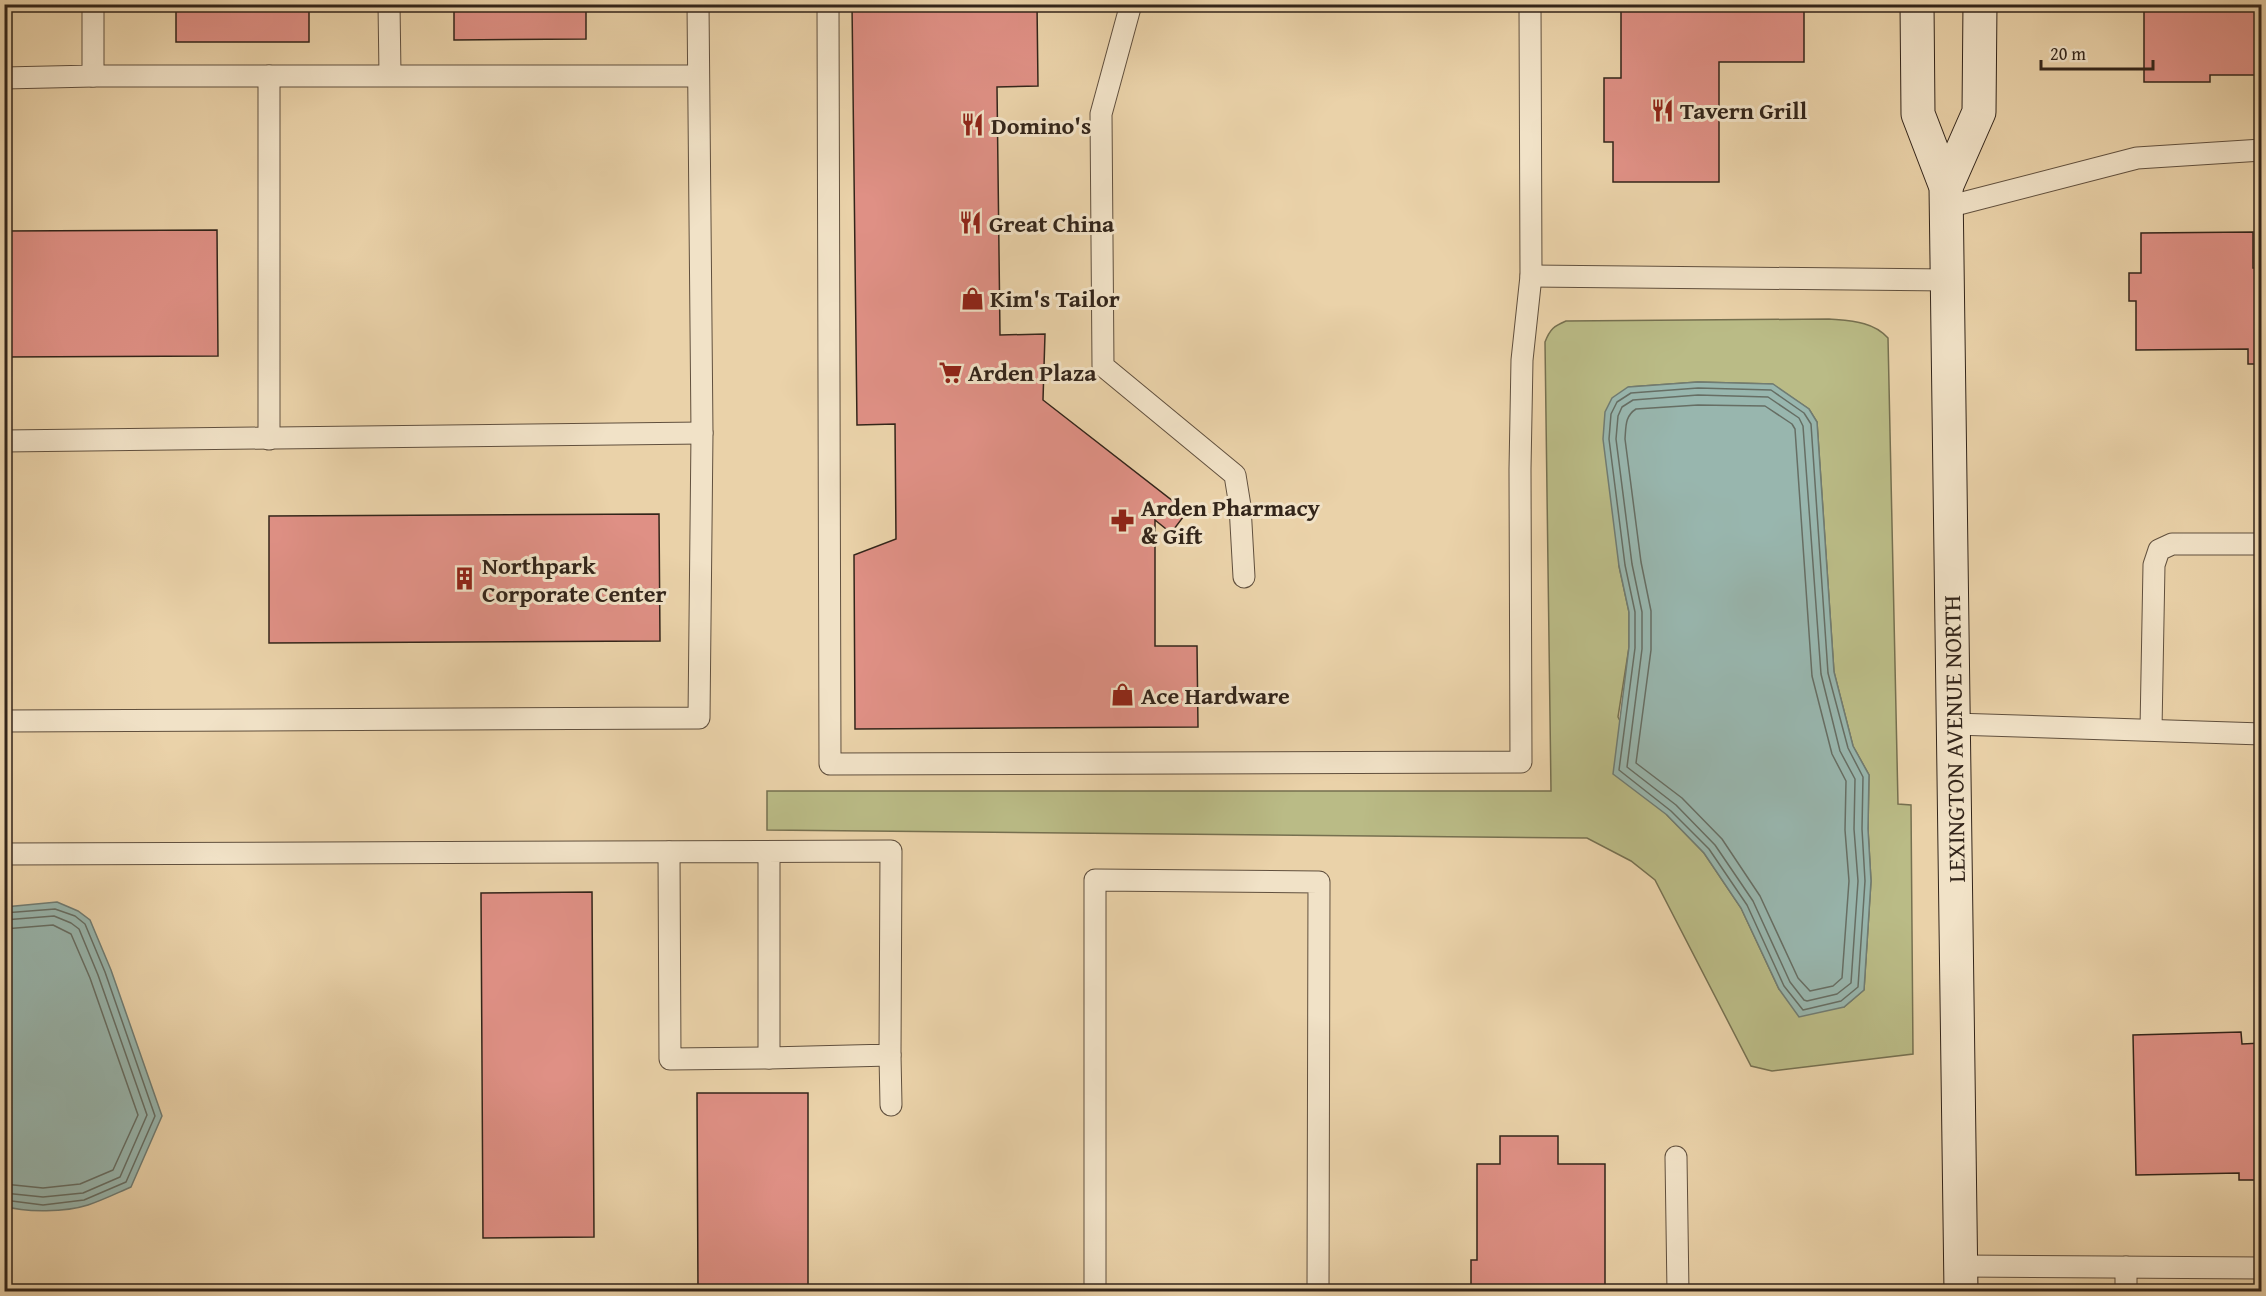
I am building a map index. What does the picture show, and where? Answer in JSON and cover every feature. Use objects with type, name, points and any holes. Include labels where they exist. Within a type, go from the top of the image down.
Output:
[{"type":"main road","name":"LEXINGTON AVENUE NORTH","points":[[1917,4],[1918,114],[1946,197],[1961,1279]]},
{"type":"main road","name":"LEXINGTON AVENUE NORTH","points":[[1946,197],[1979,112],[1980,4]]},
{"type":"lane","points":[[93,4],[93,76]]},
{"type":"lane","points":[[389,4],[390,75]]},
{"type":"lane","points":[[4,721],[699,718],[702,433],[698,4]]},
{"type":"lane","points":[[828,4],[830,764],[1521,762],[1522,360],[1531,276],[1530,4]]},
{"type":"lane","points":[[1131,4],[1101,114],[1103,366],[1235,475],[1240,506],[1244,577]]},
{"type":"lane","points":[[4,78],[390,75],[698,76]]},
{"type":"lane","points":[[268,76],[268,439]]},
{"type":"lane","points":[[1946,197],[2137,158],[2262,150]]},
{"type":"lane","points":[[1531,276],[1948,280]]},
{"type":"lane","points":[[4,441],[702,433]]},
{"type":"lane","points":[[2151,729],[2154,565],[2159,550],[2172,544],[2262,544]]},
{"type":"lane","points":[[1954,724],[2262,734]]},
{"type":"lane","points":[[4,854],[891,851],[891,1105]]},
{"type":"lane","points":[[669,852],[670,1059],[890,1055]]},
{"type":"lane","points":[[769,853],[769,1058]]},
{"type":"lane","points":[[1095,1292],[1095,880],[1319,882],[1318,1292]]},
{"type":"lane","points":[[1676,1157],[1678,1292]]},
{"type":"lane","points":[[1961,1279],[2126,1268],[2262,1268]]},
{"type":"lane","points":[[2126,1268],[2126,1292]]},
{"type":"green space","points":[[1829,319],[1869,325],[1888,338],[1898,804],[1911,805],[1913,1054],[1772,1071],[1751,1066],[1655,880],[1631,861],[1587,838],[767,830],[767,791],[1551,791],[1545,342],[1553,328],[1566,321]],"holes":[[[1698,382],[1772,384],[1809,409],[1817,422],[1834,672],[1853,746],[1869,775],[1868,829],[1871,881],[1864,990],[1844,1007],[1779,989],[1741,908],[1704,853],[1667,815],[1618,717],[1629,647],[1629,612],[1619,566],[1629,387]]]},
{"type":"water","points":[[1698,382],[1773,384],[1809,409],[1817,422],[1834,672],[1853,746],[1869,775],[1868,829],[1871,881],[1864,990],[1844,1007],[1799,1017],[1779,989],[1741,908],[1704,853],[1667,815],[1613,774],[1629,647],[1629,612],[1619,566],[1603,439],[1605,412],[1612,398],[1628,387]]},
{"type":"water","points":[[57,902],[78,911],[90,920],[111,970],[162,1116],[131,1187],[79,1207],[46,1211],[23,1210],[4,1206],[5,907]]},
{"type":"building","points":[[176,4],[309,4],[309,42],[176,42]]},
{"type":"building","points":[[454,4],[586,4],[586,39],[454,40]]},
{"type":"building","name":"Arden Plaza","points":[[852,4],[1037,4],[1038,86],[997,87],[1000,335],[1045,334],[1043,400],[1187,512],[1171,533],[1155,520],[1155,646],[1197,646],[1198,727],[855,729],[854,555],[896,539],[895,424],[857,425]]},
{"type":"building","name":"Tavern Grill","points":[[1621,4],[1804,4],[1804,62],[1719,62],[1719,182],[1613,182],[1613,142],[1604,142],[1604,78],[1621,78]]},
{"type":"building","points":[[2144,4],[2262,4],[2262,75],[2210,75],[2210,82],[2144,82]]},
{"type":"building","points":[[217,230],[218,356],[4,357],[4,231]]},
{"type":"building","points":[[2253,232],[2253,268],[2262,268],[2262,364],[2248,364],[2248,349],[2136,350],[2136,301],[2129,301],[2129,273],[2141,273],[2141,233]]},
{"type":"building","name":"Northpark Corporate Center","points":[[659,514],[660,641],[269,643],[269,516]]},
{"type":"building","points":[[592,892],[594,1237],[483,1238],[481,893]]},
{"type":"building","points":[[2241,1032],[2242,1044],[2262,1043],[2262,1180],[2239,1180],[2239,1173],[2136,1175],[2133,1035]]},
{"type":"building","points":[[697,1093],[808,1093],[808,1292],[698,1292]]},
{"type":"building","points":[[1500,1136],[1558,1136],[1558,1164],[1605,1164],[1605,1292],[1471,1292],[1471,1260],[1477,1260],[1477,1164],[1500,1164]]},
{"type":"place","name":"Tavern Grill","points":[[1662,110]]},
{"type":"place","name":"Domino's","points":[[973,125]]},
{"type":"place","name":"Great China","points":[[971,223]]},
{"type":"place","name":"Kim's Tailor","points":[[972,298]]},
{"type":"place","name":"Arden Plaza","points":[[950,372]]},
{"type":"place","name":"Arden Pharmacy & Gift","points":[[1123,521]]},
{"type":"place","name":"Northpark Corporate Center","points":[[464,579]]},
{"type":"place","name":"Ace Hardware","points":[[1123,695]]}]
